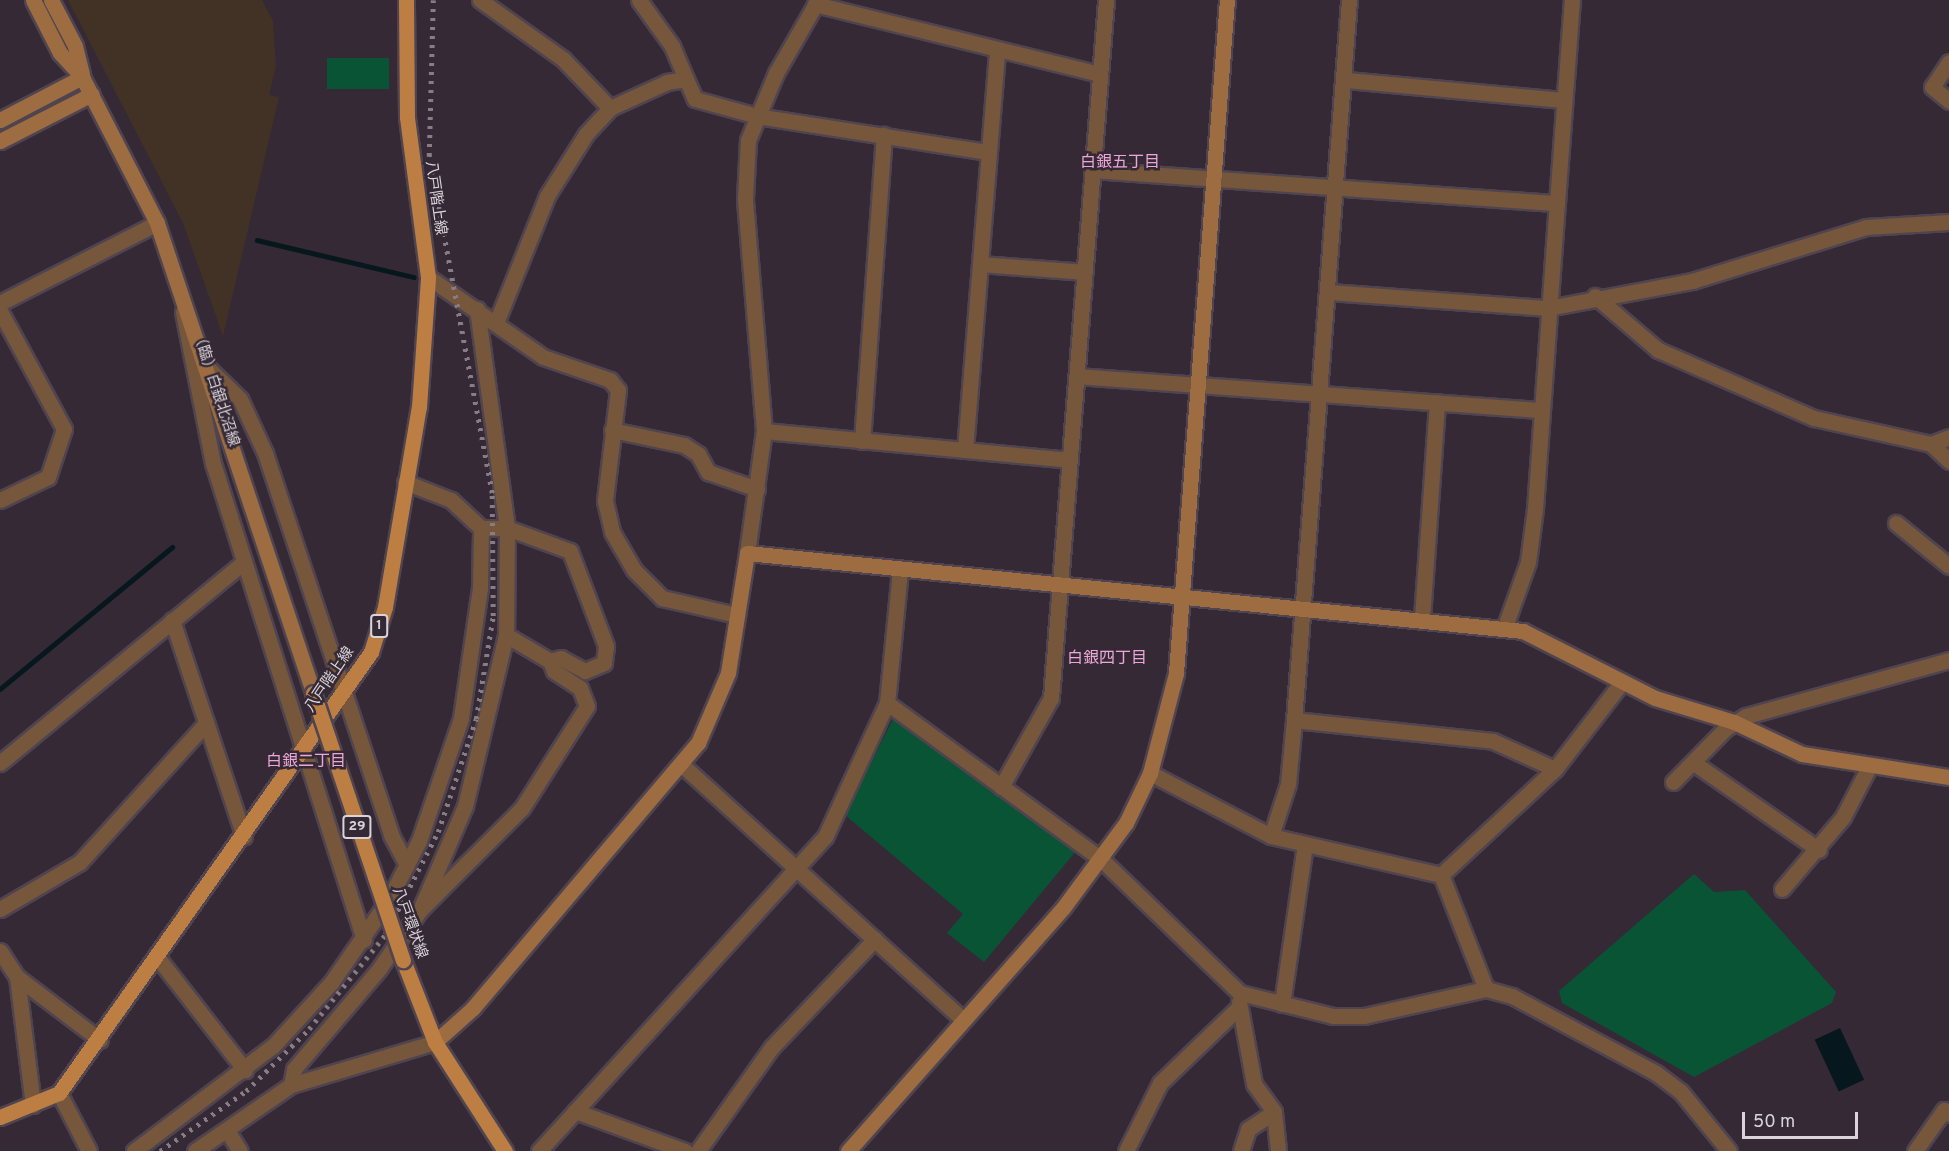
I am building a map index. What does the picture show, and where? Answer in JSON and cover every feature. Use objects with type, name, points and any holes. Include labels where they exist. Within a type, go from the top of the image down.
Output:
[{"type":"main road","name":"八戸階上線","points":[[395,0],[407,39]]},
{"type":"main road","name":"八戸階上線","points":[[0,1117],[60,1093],[158,958],[371,652],[382,618],[419,407],[428,276],[411,170],[406,0]]},
{"type":"main road","name":"八戸環状線","points":[[313,693],[403,960],[435,1042],[505,1151]]},
{"type":"street","points":[[33,0],[60,53],[82,77]]},
{"type":"street","points":[[51,0],[75,46],[82,77]]},
{"type":"street","points":[[480,0],[563,59],[610,108]]},
{"type":"street","points":[[639,0],[672,46],[695,99],[757,116],[987,152]]},
{"type":"street","points":[[1001,787],[1051,698],[1106,0]]},
{"type":"street","points":[[848,1151],[1101,859],[1150,773],[1168,718],[1184,595],[1227,0]]},
{"type":"street","points":[[1271,836],[1288,784],[1294,720],[1322,396],[1346,80],[1349,0]]},
{"type":"street","points":[[1504,629],[1528,562],[1542,410],[1572,0]]},
{"type":"street","points":[[195,1151],[228,1132],[291,1085],[435,1042],[472,1008],[681,764],[715,708],[737,615],[764,431],[745,199],[748,140],[757,116],[817,2],[997,51],[1100,74]]},
{"type":"street","points":[[965,450],[981,264],[987,152],[997,51]]},
{"type":"street","points":[[1949,62],[1932,87],[1949,100]]},
{"type":"street","points":[[0,120],[82,77]]},
{"type":"street","name":"（臨）白銀北沼線","points":[[82,77],[157,222],[178,277],[313,693]]},
{"type":"street","points":[[496,323],[547,196],[586,134],[610,108],[686,80]]},
{"type":"street","points":[[1346,80],[1563,100]]},
{"type":"street","points":[[0,141],[92,94]]},
{"type":"street","points":[[862,441],[884,135]]},
{"type":"street","points":[[1093,170],[1557,203]]},
{"type":"street","points":[[0,303],[157,222]]},
{"type":"street","points":[[1329,292],[1548,308],[1595,296],[1692,281],[1866,227],[1949,222]]},
{"type":"street","points":[[981,264],[1085,272]]},
{"type":"street","points":[[428,276],[543,357],[610,380],[618,390],[605,501],[612,532],[634,570],[662,598],[737,615]]},
{"type":"street","points":[[178,277],[213,463],[364,940]]},
{"type":"street","points":[[1595,296],[1658,350],[1814,418],[1931,444],[1949,461]]},
{"type":"street","points":[[420,910],[465,806],[506,635],[507,528],[472,305]]},
{"type":"street","points":[[0,311],[64,429],[48,477],[0,500]]},
{"type":"street","points":[[209,369],[240,399],[265,453],[391,835],[407,865]]},
{"type":"street","points":[[1077,376],[1322,396],[1542,410]]},
{"type":"street","points":[[1422,618],[1437,403]]},
{"type":"street","points":[[612,430],[684,445],[698,454],[708,472],[757,489]]},
{"type":"street","points":[[764,431],[1070,460]]},
{"type":"street","points":[[1931,444],[1949,437]]},
{"type":"street","points":[[405,482],[451,500],[481,528],[507,528],[570,551],[606,646],[604,663],[585,671],[561,658],[550,661]]},
{"type":"street","points":[[1896,523],[1949,566]]},
{"type":"street","points":[[134,1151],[245,1070],[324,991],[364,940],[407,865],[461,718],[480,588],[481,528]]},
{"type":"street","points":[[747,553],[900,570],[1303,606],[1504,629],[1552,643],[1655,698],[1734,722],[1802,754],[1869,767],[1949,777]]},
{"type":"street","points":[[0,763],[244,562]]},
{"type":"street","points":[[540,1151],[682,988],[798,869],[825,837],[887,703],[900,570]]},
{"type":"street","points":[[172,620],[244,836]]},
{"type":"street","points":[[291,1085],[294,1069],[379,969],[420,910],[522,808],[587,706],[580,688],[554,671],[550,661],[506,635]]},
{"type":"street","points":[[1673,782],[1734,722],[1949,660]]},
{"type":"street","points":[[1441,874],[1555,769],[1622,682]]},
{"type":"street","points":[[887,703],[1101,859],[1239,1000],[1254,1084],[1274,1112],[1278,1151]]},
{"type":"street","points":[[1294,720],[1493,741],[1555,769]]},
{"type":"street","points":[[0,909],[80,862],[206,723]]},
{"type":"street","points":[[1694,763],[1819,850]]},
{"type":"street","points":[[681,764],[962,1019]]},
{"type":"street","points":[[1782,889],[1819,850],[1869,767]]},
{"type":"street","points":[[1150,773],[1271,836],[1441,874]]},
{"type":"street","points":[[1282,1004],[1305,845]]},
{"type":"street","points":[[1441,874],[1486,989]]},
{"type":"street","points":[[698,1151],[772,1047],[875,939]]},
{"type":"street","points":[[1,954],[17,977],[100,1040]]},
{"type":"street","points":[[158,958],[245,1070]]},
{"type":"street","points":[[17,977],[33,1105]]},
{"type":"street","points":[[1239,1000],[1282,1004],[1333,1016],[1364,1016],[1486,989],[1512,996],[1656,1073],[1681,1092],[1729,1151]]},
{"type":"street","points":[[1126,1151],[1160,1083],[1239,1000]]},
{"type":"street","points":[[60,1093],[89,1151]]},
{"type":"street","points":[[1915,1151],[1944,1110],[1949,1114]]},
{"type":"street","points":[[575,1112],[685,1151]]},
{"type":"street","points":[[1241,1151],[1248,1130],[1274,1112]]},
{"type":"street","points":[[228,1132],[240,1151]]},
{"type":"shaded area","points":[[68,0],[262,0],[273,21],[276,66],[269,95],[279,97],[223,336],[183,223]]},
{"type":"shaded area","points":[[1840,1028],[1864,1080],[1839,1091],[1815,1040]]},
{"type":"green space","points":[[327,58],[389,58],[389,89],[327,89]]},
{"type":"green space","points":[[895,715],[1076,851],[984,962],[947,933],[963,914],[845,815]]},
{"type":"green space","points":[[1694,874],[1714,892],[1745,890],[1836,992],[1832,1003],[1694,1077],[1562,1003],[1559,991]]},
{"type":"waterway","points":[[257,240],[414,277]]},
{"type":"waterway","points":[[0,689],[172,547]]},
{"type":"railway","points":[[160,1151],[246,1091],[309,1029],[385,935],[438,832],[476,719],[493,616],[492,493],[429,156],[433,0]]},
{"type":"district","name":"白銀五丁目","points":[[1120,163]]},
{"type":"district","name":"白銀四丁目","points":[[1107,659]]},
{"type":"district","name":"白銀二丁目","points":[[306,762]]}]
